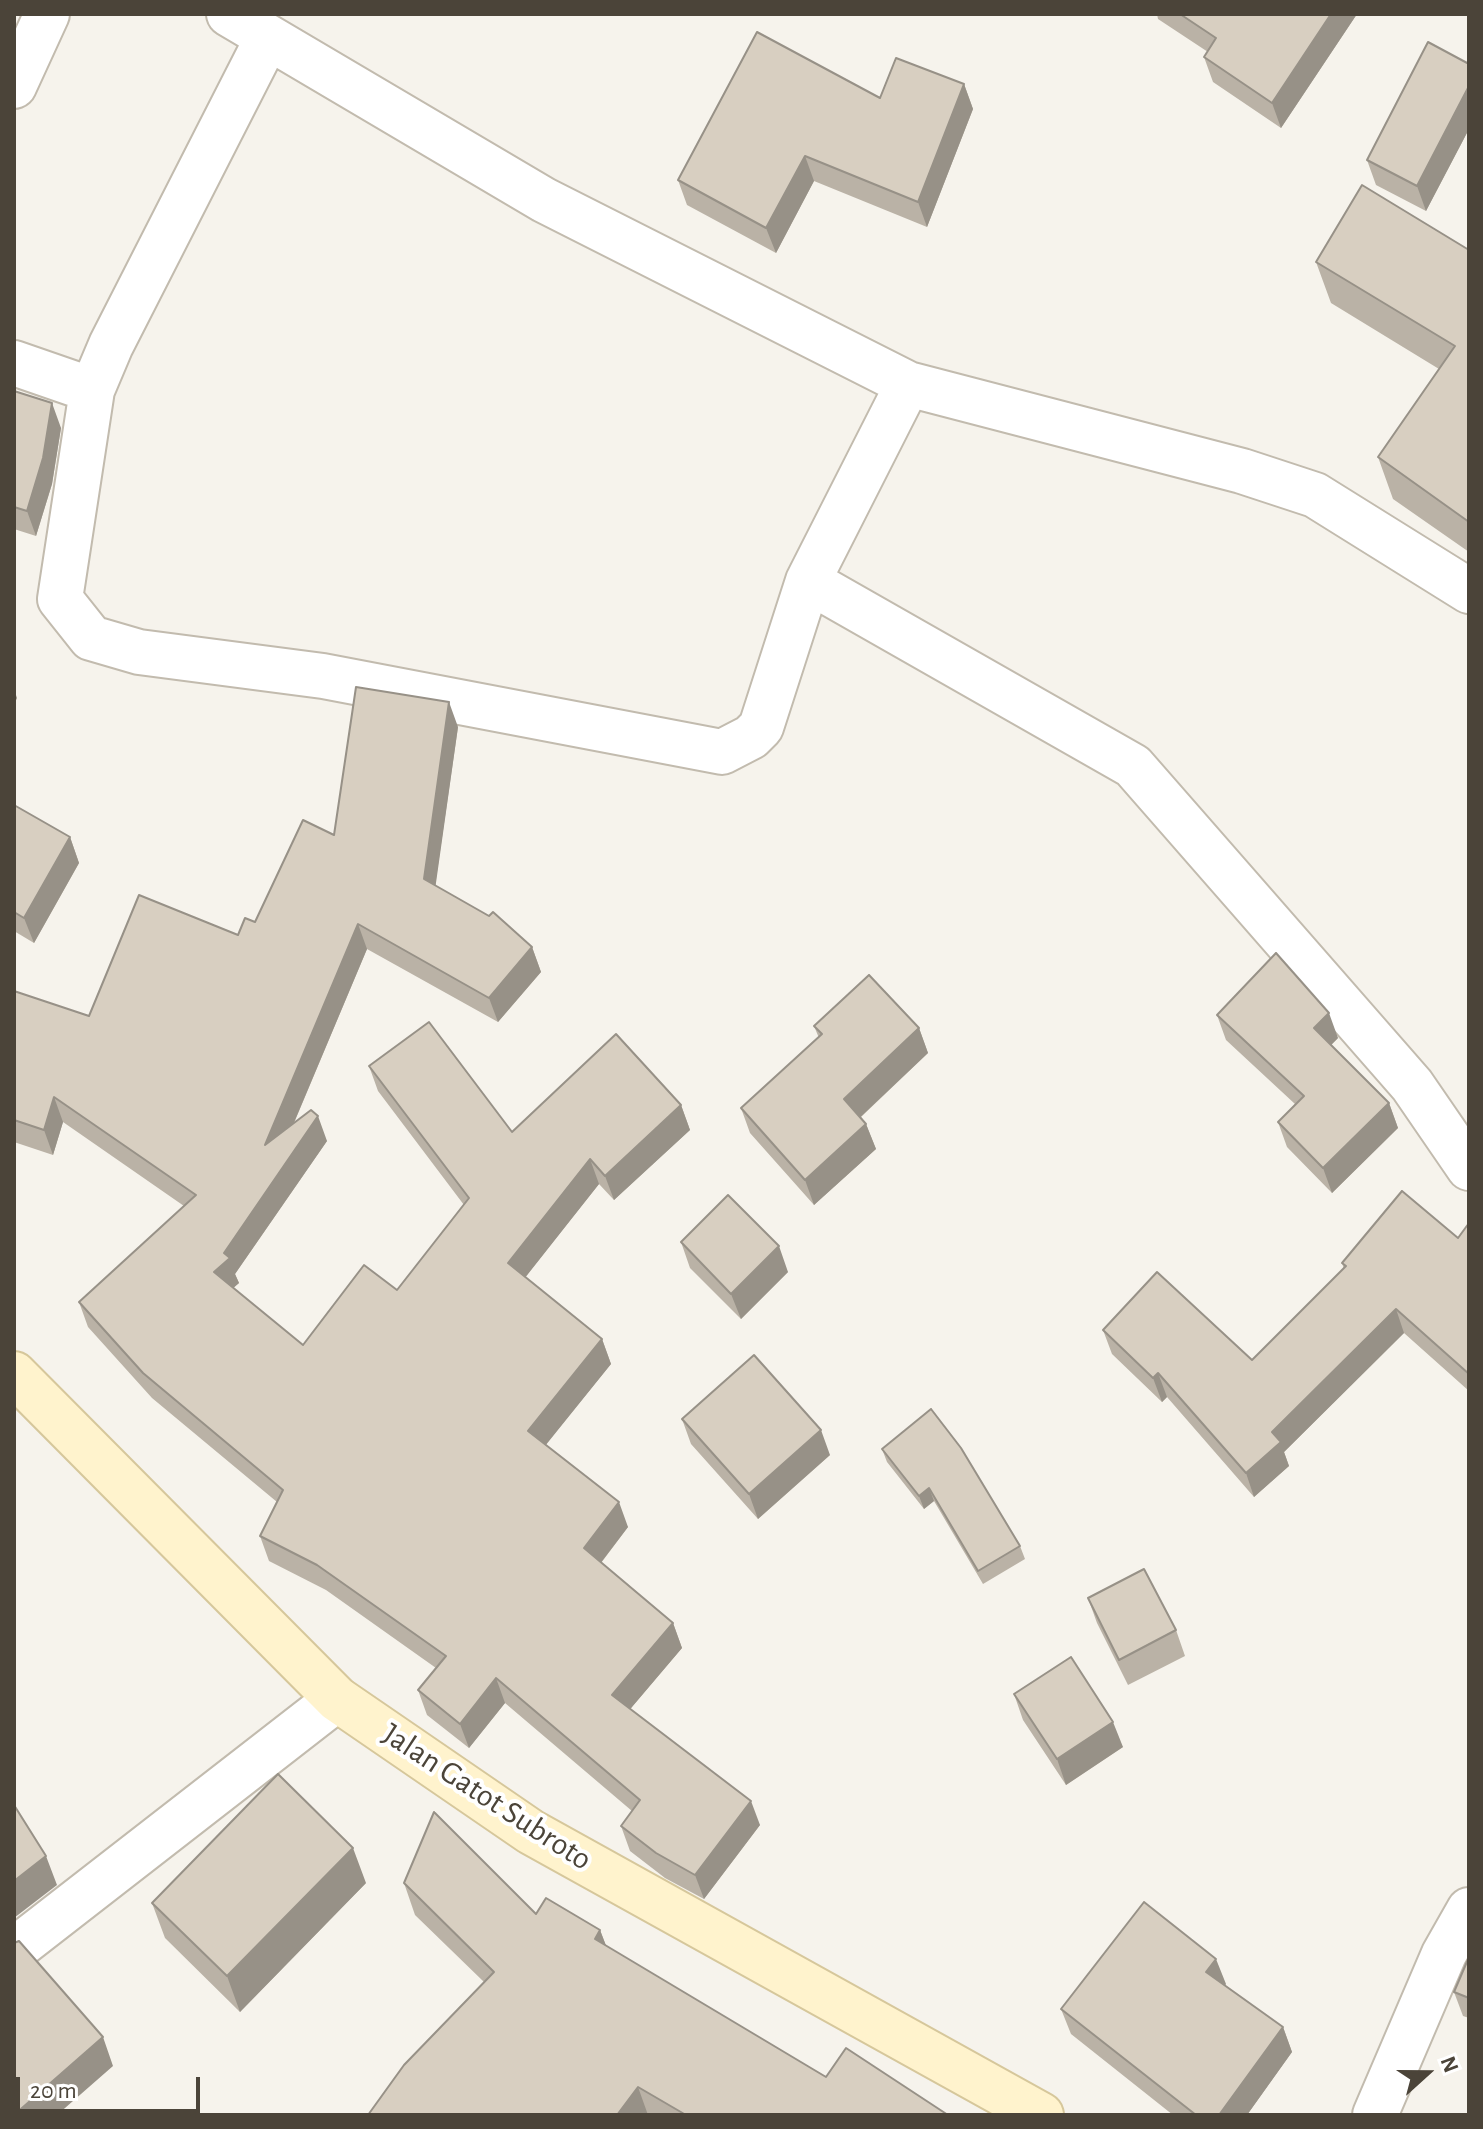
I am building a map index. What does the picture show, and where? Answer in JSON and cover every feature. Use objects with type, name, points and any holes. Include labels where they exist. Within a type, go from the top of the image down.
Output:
[{"type":"main road","name":"Jalan Gatot Subroto","points":[[14,1374],[337,1699],[531,1832],[1041,2115]]},
{"type":"street","points":[[14,86],[47,14]]},
{"type":"street","points":[[229,14],[544,200],[908,384],[1242,471],[1315,495],[1469,591]]},
{"type":"street","points":[[268,37],[111,345],[92,390],[60,599],[91,638],[139,652],[323,676],[722,752],[751,737],[761,727],[808,581],[908,384]]},
{"type":"street","points":[[14,363],[92,390]]},
{"type":"street","points":[[808,581],[1133,766],[1412,1085],[1469,1168]]},
{"type":"street","points":[[14,1950],[337,1699]]},
{"type":"street","points":[[1375,2115],[1444,1954],[1469,1910]]},
{"type":"building","points":[[1180,14],[1331,14],[1272,103],[1204,57],[1216,38]]},
{"type":"building","points":[[757,32],[880,98],[896,58],[964,84],[918,202],[805,156],[766,228],[678,180]]},
{"type":"building","points":[[1428,42],[1469,64],[1469,86],[1417,186],[1367,160]]},
{"type":"building","points":[[1362,185],[1469,250],[1469,522],[1378,457],[1455,346],[1316,262]]},
{"type":"building","points":[[14,391],[52,403],[43,458],[27,511],[14,507]]},
{"type":"building","points":[[356,687],[449,702],[424,879],[489,916],[493,912],[532,947],[489,998],[358,924],[265,1145],[311,1110],[318,1116],[224,1253],[230,1258],[214,1272],[303,1345],[364,1265],[397,1290],[469,1198],[369,1066],[429,1022],[512,1132],[616,1034],[681,1105],[605,1176],[590,1159],[508,1263],[602,1339],[528,1431],[619,1502],[584,1548],[673,1623],[612,1695],[751,1801],[695,1875],[656,1853],[621,1826],[640,1800],[496,1678],[460,1724],[418,1690],[446,1656],[317,1565],[260,1536],[283,1490],[143,1373],[79,1302],[196,1195],[54,1097],[44,1130],[14,1120],[14,991],[89,1016],[139,895],[238,935],[245,918],[255,922],[303,820],[334,835]]},
{"type":"building","points":[[14,805],[70,837],[24,918],[14,912]]},
{"type":"building","points":[[1276,953],[1329,1013],[1314,1028],[1389,1103],[1323,1168],[1278,1122],[1304,1096],[1217,1015]]},
{"type":"building","points":[[869,975],[919,1028],[844,1099],[866,1124],[805,1180],[741,1108],[822,1034],[814,1026]]},
{"type":"building","points":[[1402,1191],[1458,1238],[1469,1223],[1469,1374],[1396,1309],[1272,1432],[1281,1442],[1246,1473],[1158,1373],[1153,1378],[1103,1330],[1157,1272],[1252,1360],[1346,1266],[1342,1263]]},
{"type":"building","points":[[728,1195],[779,1246],[731,1294],[681,1242]]},
{"type":"building","points":[[754,1355],[821,1430],[749,1494],[682,1419]]},
{"type":"building","points":[[931,1409],[961,1448],[1020,1546],[978,1571],[929,1488],[919,1496],[882,1449]]},
{"type":"building","points":[[1144,1569],[1176,1630],[1119,1660],[1088,1598]]},
{"type":"building","points":[[1071,1657],[1113,1722],[1057,1759],[1014,1694]]},
{"type":"building","points":[[278,1774],[353,1848],[227,1976],[152,1903]]},
{"type":"building","points":[[14,1805],[46,1856],[14,1881]]},
{"type":"building","points":[[434,1812],[536,1914],[546,1898],[600,1930],[595,1939],[826,2077],[846,2048],[948,2115],[686,2115],[638,2087],[617,2115],[368,2115],[404,2065],[494,1972],[404,1883]]},
{"type":"building","points":[[1144,1902],[1216,1959],[1206,1972],[1283,2027],[1219,2115],[1196,2115],[1061,2009]]},
{"type":"building","points":[[19,1941],[103,2037],[14,2115],[14,1943]]},
{"type":"building","points":[[1469,1957],[1469,1998],[1454,1992]]}]
